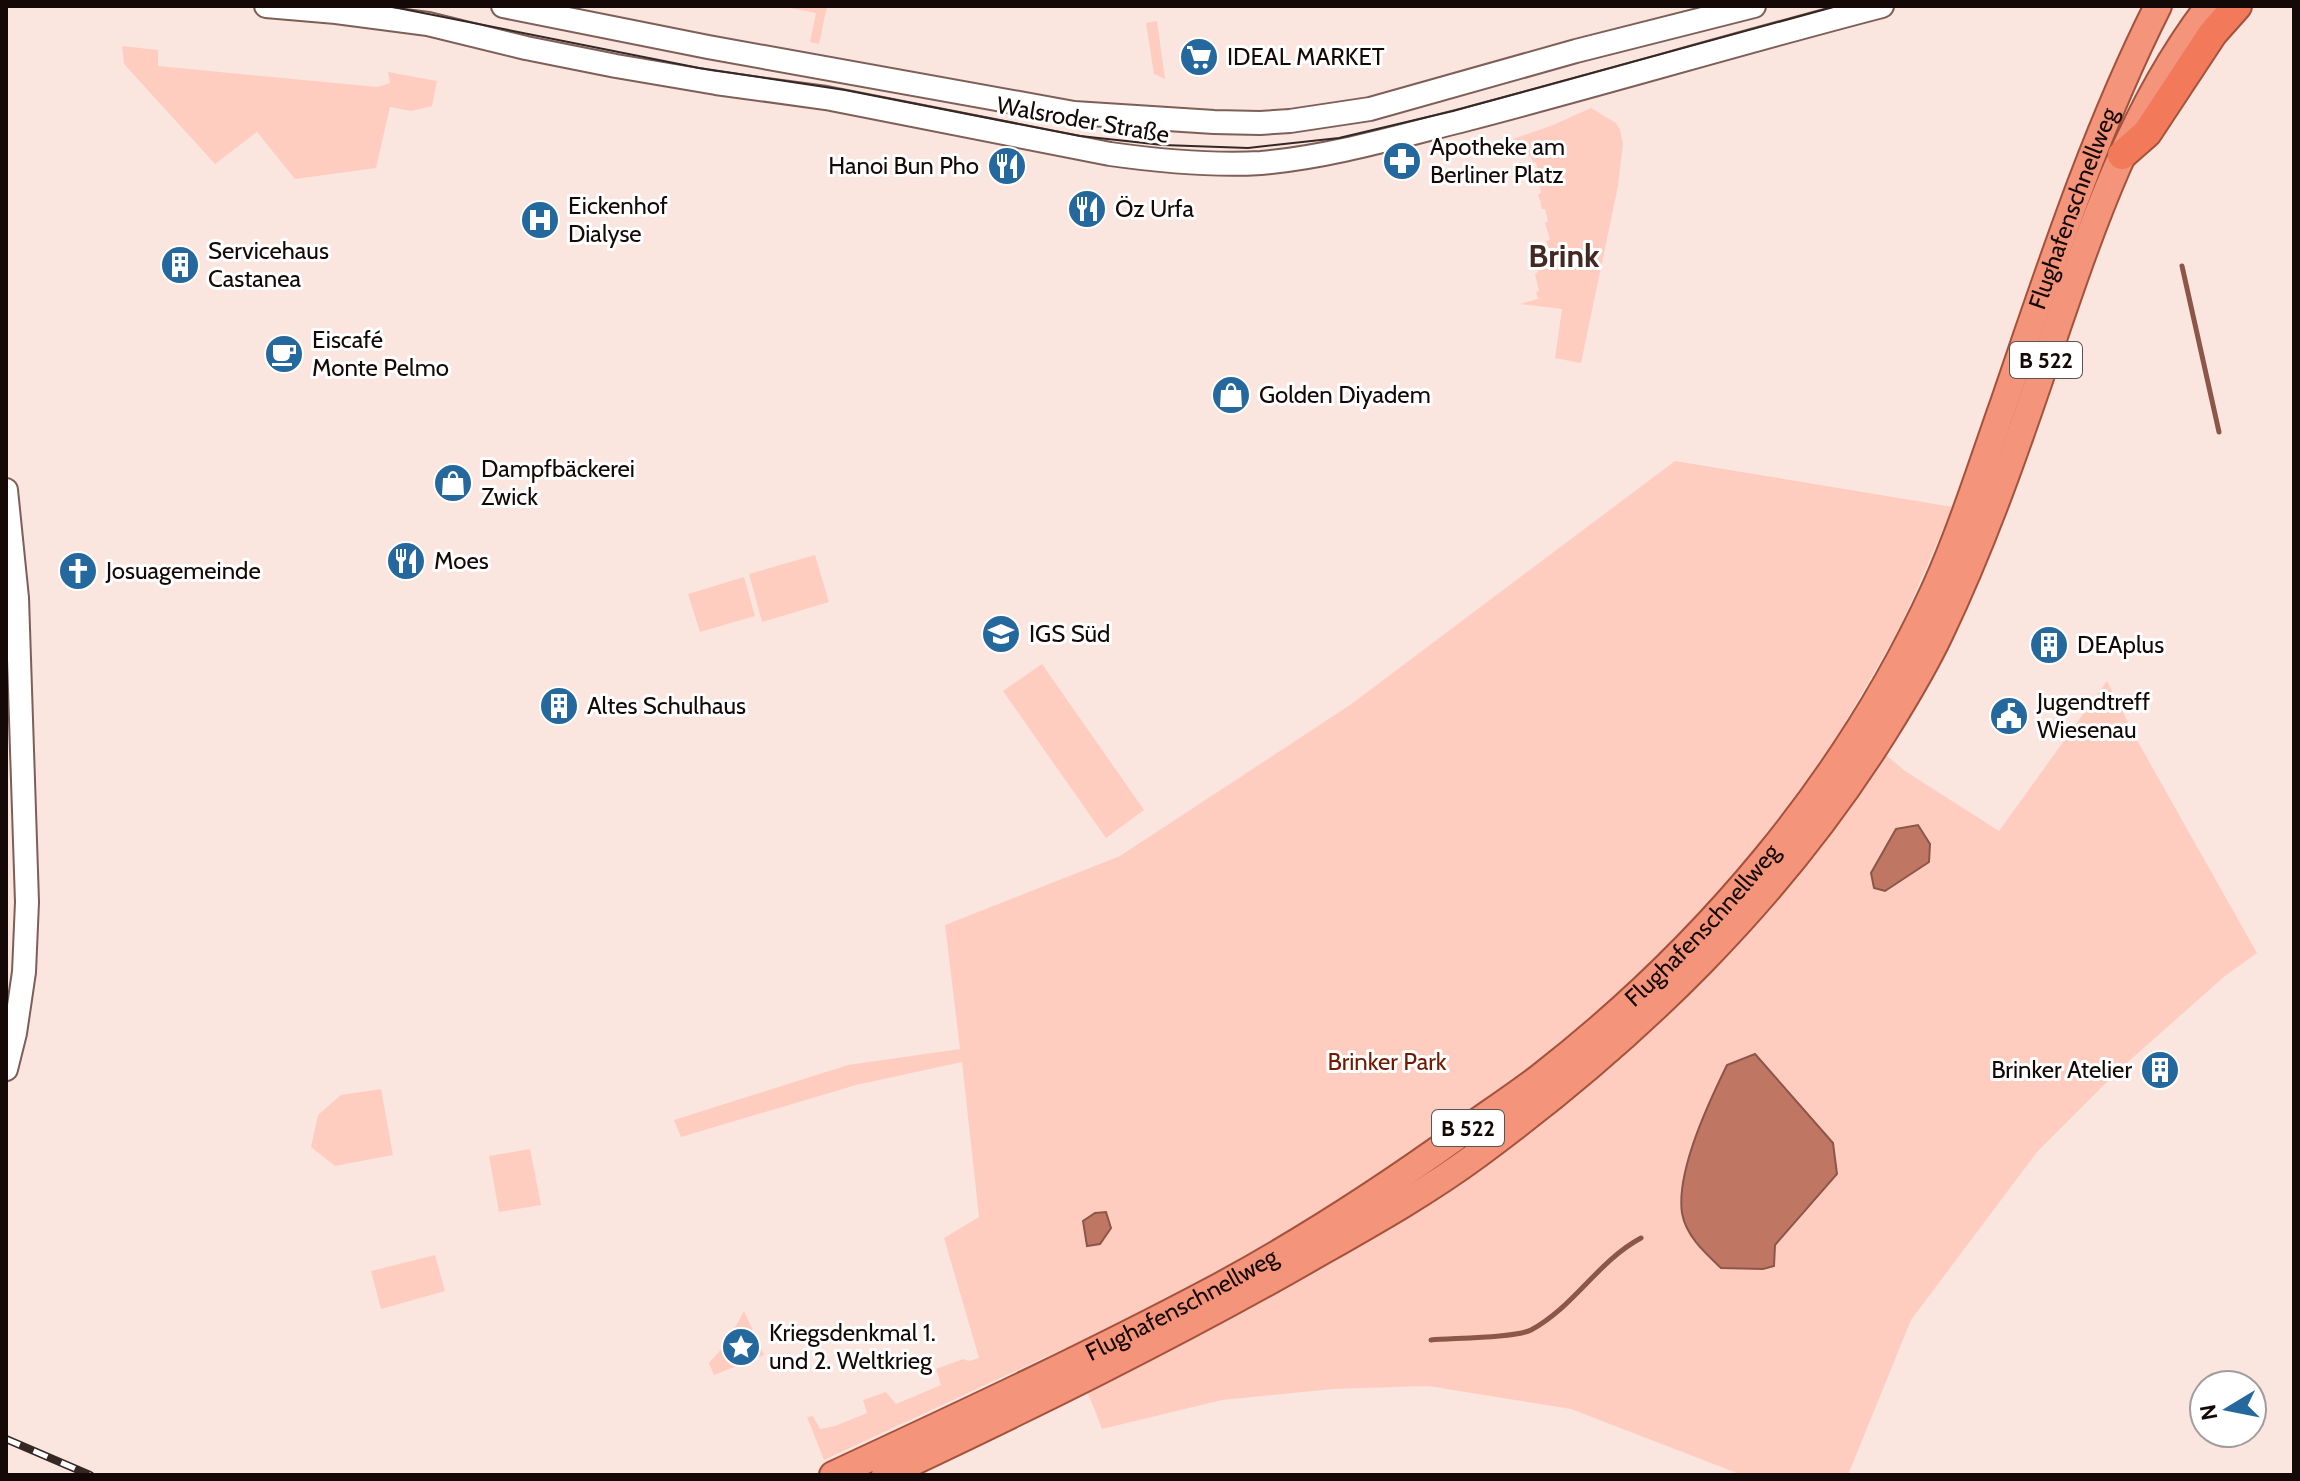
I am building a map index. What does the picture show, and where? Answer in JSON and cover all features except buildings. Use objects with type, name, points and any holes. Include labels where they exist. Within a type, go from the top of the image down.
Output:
[{"type":"highway","name":"Flughafenschnellweg","points":[[833,1475],[1079,1358],[1207,1293],[1383,1189],[1538,1078],[1590,1036],[1691,942],[1741,889],[1779,843],[1845,751],[1881,692],[1936,586],[1966,513],[2094,148],[2132,57],[2158,6]]},
{"type":"highway","name":"B 522","points":[[2122,155],[2159,81],[2188,33],[2209,6]]},
{"type":"highway","points":[[2122,155],[2147,133],[2213,33],[2237,6]]},
{"type":"highway","name":"Flughafenschnellweg","points":[[885,1475],[1089,1377],[1227,1306],[1394,1210],[1475,1157],[1607,1053],[1706,958],[1798,855],[1834,808],[1903,701],[1938,637],[1982,537],[2075,275],[2122,155]]},
{"type":"main road","name":"Walsroder Straße","points":[[266,6],[428,24],[616,66],[826,98],[1110,154],[1220,164],[1290,159],[1374,143],[1882,6]]},
{"type":"main road","name":"Walsroder Straße","points":[[503,6],[708,47],[1074,113],[1260,123],[1370,109],[1576,51],[1754,6]]},
{"type":"main road","points":[[6,490],[17,598],[27,939],[15,1033],[6,1069]]},
{"type":"green space","points":[[780,6],[827,6],[819,44],[810,42],[816,13]]},
{"type":"green space","points":[[1157,21],[1165,79],[1154,74],[1146,23]]},
{"type":"green space","points":[[122,46],[158,50],[158,66],[377,87],[390,83],[388,72],[437,81],[432,106],[411,111],[390,107],[376,168],[295,179],[257,132],[215,164],[124,64]]},
{"type":"green space","points":[[1591,108],[1616,123],[1623,143],[1618,186],[1581,363],[1555,358],[1562,309],[1520,304],[1541,298],[1536,292],[1539,291],[1535,274],[1538,272],[1530,253],[1548,248],[1546,241],[1550,240],[1545,209],[1542,209],[1540,202],[1543,201],[1540,201],[1538,194],[1541,193],[1536,162],[1533,163],[1531,156],[1521,158],[1513,139]]},
{"type":"green space","name":"Brinker Park","points":[[1675,461],[1953,507],[1899,629],[1846,721],[1905,771],[1999,831],[2107,681],[2257,953],[2225,976],[2120,1069],[2037,1152],[1911,1320],[1848,1475],[1742,1475],[1571,1409],[1428,1386],[1333,1389],[1222,1400],[1102,1429],[1065,1348],[824,1460],[807,1417],[813,1416],[820,1429],[835,1426],[867,1413],[863,1400],[886,1392],[896,1404],[941,1385],[936,1369],[963,1359],[979,1358],[944,1238],[979,1217],[962,1062],[856,1085],[681,1137],[674,1120],[848,1065],[960,1049],[945,925],[1120,856],[1350,705]]},
{"type":"green space","points":[[815,555],[829,602],[762,622],[749,574]]},
{"type":"green space","points":[[744,577],[755,616],[700,632],[688,594]]},
{"type":"green space","points":[[1042,664],[1144,810],[1106,838],[1003,691]]},
{"type":"green space","points":[[381,1089],[393,1155],[335,1166],[311,1147],[318,1115],[341,1095]]},
{"type":"green space","points":[[530,1149],[541,1205],[499,1212],[489,1156]]},
{"type":"green space","points":[[435,1255],[445,1291],[381,1309],[371,1271]]},
{"type":"green space","points":[[744,1311],[764,1355],[714,1375],[709,1363],[726,1344]]},
{"type":"shaded area","points":[[1918,825],[1930,844],[1929,862],[1885,891],[1874,888],[1871,873],[1896,829]]},
{"type":"shaded area","points":[[1755,1054],[1833,1143],[1837,1174],[1775,1245],[1774,1266],[1763,1269],[1721,1268],[1697,1244],[1684,1221],[1681,1196],[1684,1177],[1696,1137],[1727,1065]]},
{"type":"shaded area","points":[[1106,1212],[1111,1228],[1100,1244],[1087,1246],[1083,1221],[1095,1213]]},
{"type":"waterway","points":[[2182,266],[2219,432]]},
{"type":"waterway","points":[[1431,1340],[1498,1336],[1531,1330],[1560,1309],[1612,1259],[1641,1238]]},
{"type":"tram line","points":[[388,6],[699,68],[845,90],[1080,136],[1163,145],[1248,148],[1339,138],[1453,111],[1837,6]]},
{"type":"railway","points":[[6,1439],[90,1475]]},
{"type":"place","name":"IDEAL MARKET","points":[[1199,57]]},
{"type":"place","name":"Apotheke am Berliner Platz","points":[[1402,161]]},
{"type":"place","name":"Hanoi Bun Pho","points":[[1007,166]]},
{"type":"place","name":"Öz Urfa","points":[[1087,209]]},
{"type":"place","name":"Eickenhof Dialyse","points":[[540,220]]},
{"type":"place","name":"Servicehaus Castanea","points":[[180,265]]},
{"type":"place","name":"Eiscafé Monte Pelmo","points":[[284,354]]},
{"type":"place","name":"Golden Diyadem","points":[[1231,395]]},
{"type":"place","name":"Dampfbäckerei Zwick","points":[[453,483]]},
{"type":"place","name":"Moes","points":[[406,561]]},
{"type":"place","name":"Josuagemeinde","points":[[78,571]]},
{"type":"place","name":"IGS Süd","points":[[1001,634]]},
{"type":"place","name":"DEAplus","points":[[2049,645]]},
{"type":"place","name":"Altes Schulhaus","points":[[559,706]]},
{"type":"place","name":"Jugendtreff Wiesenau","points":[[2009,716]]},
{"type":"place","name":"Brinker Atelier","points":[[2160,1070]]},
{"type":"place","name":"Kriegsdenkmal 1. und 2. Weltkrieg","points":[[741,1347]]},
{"type":"district","name":"Brink","points":[[1564,256]]}]
